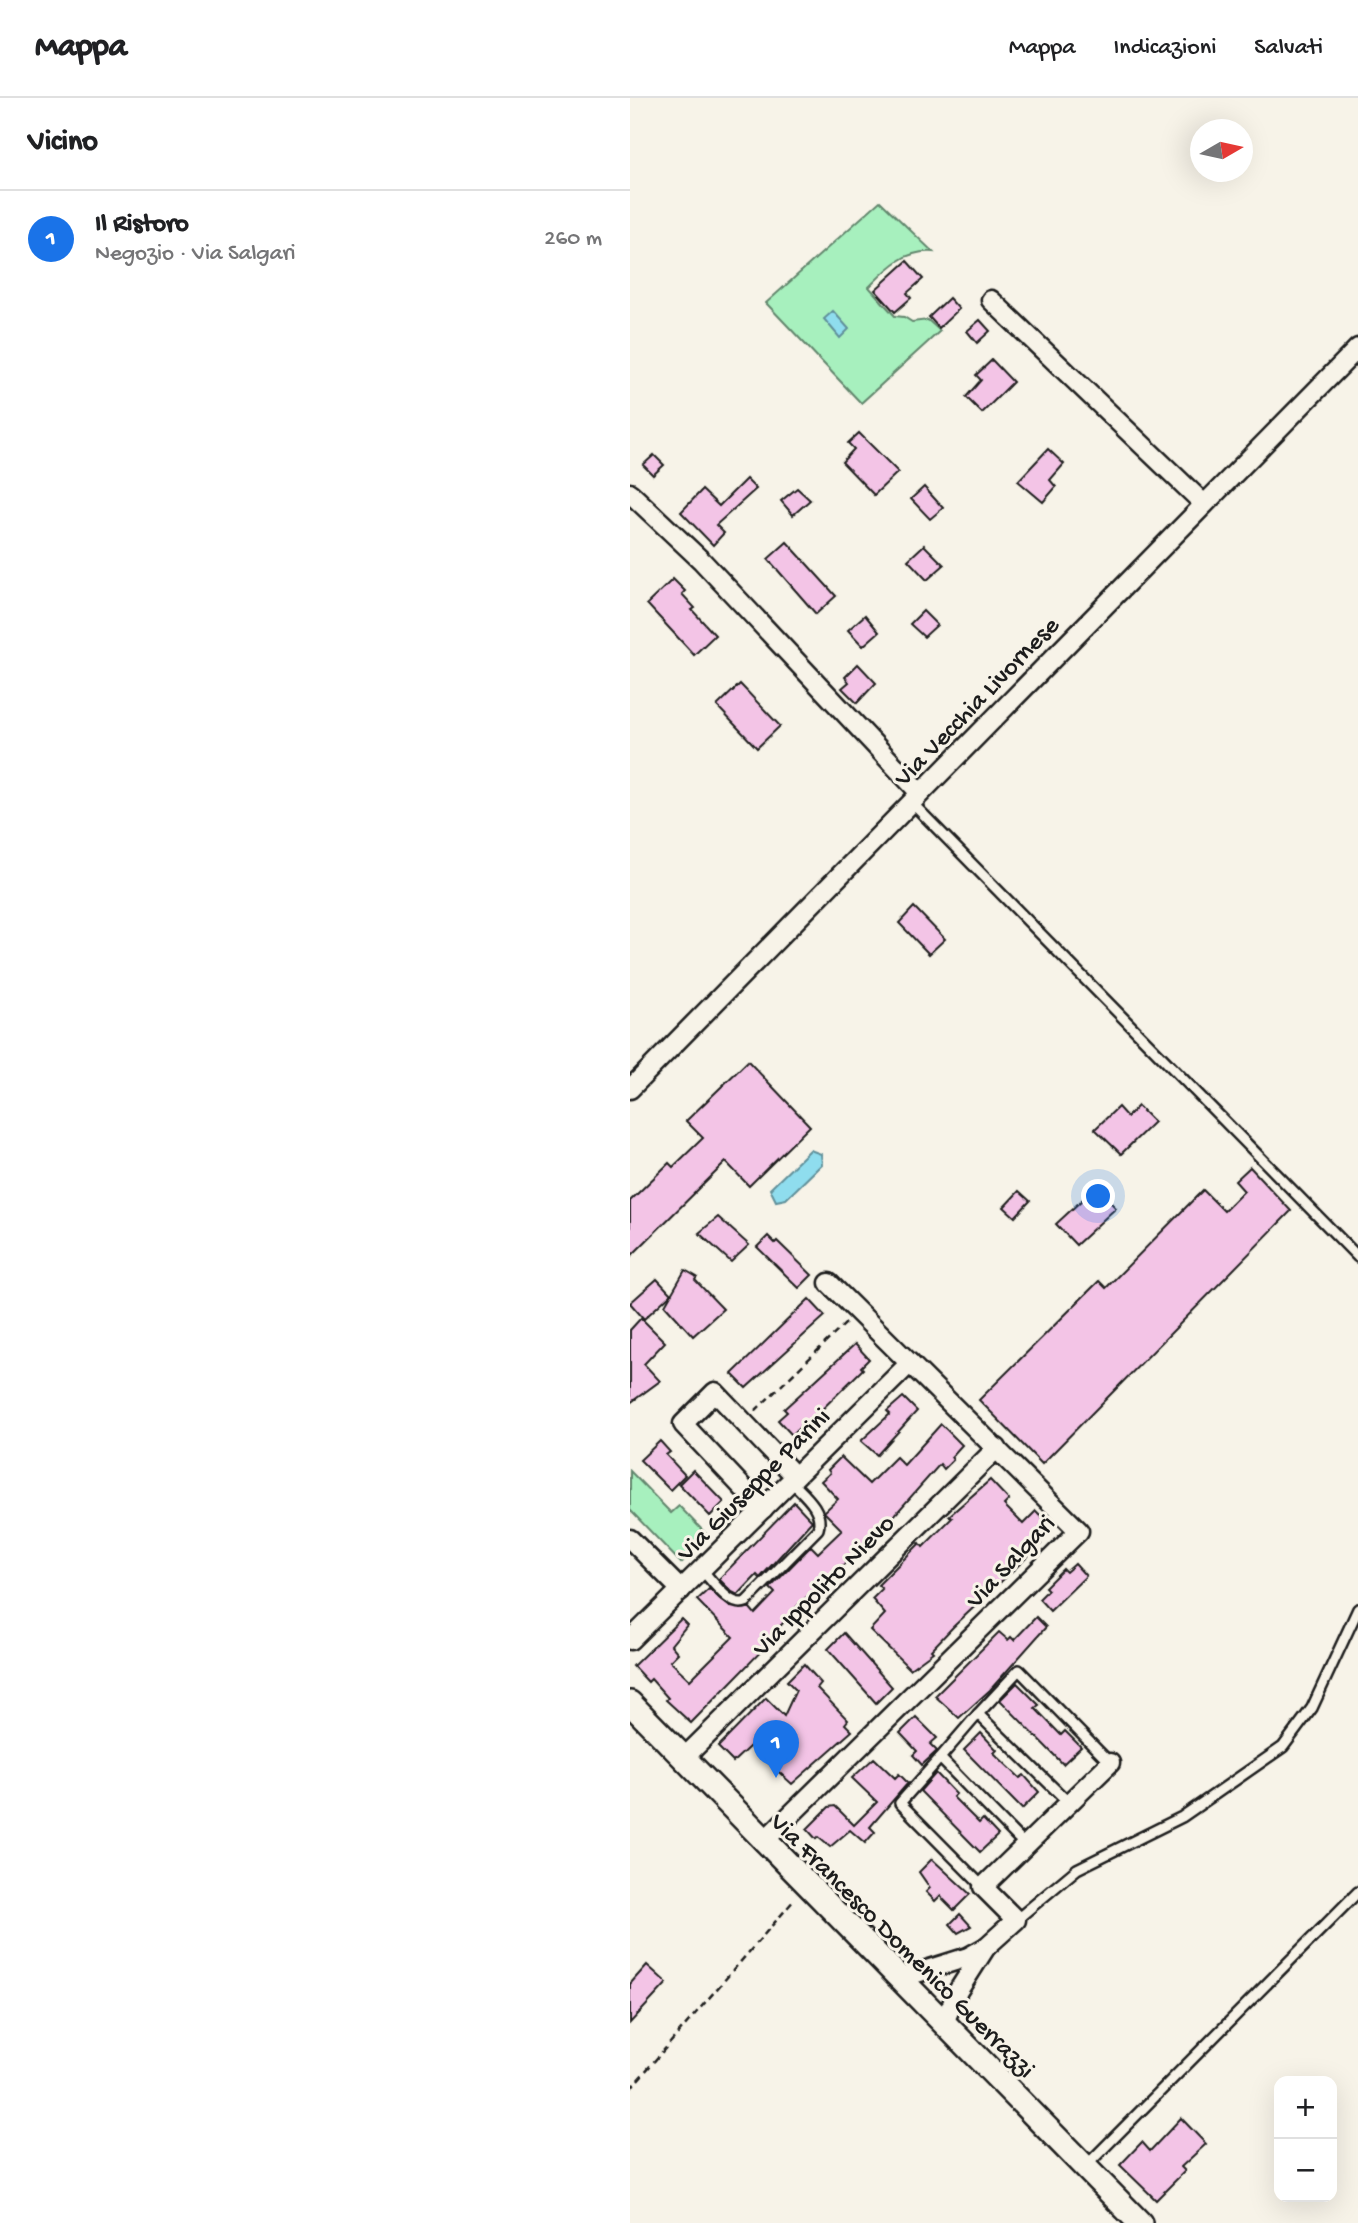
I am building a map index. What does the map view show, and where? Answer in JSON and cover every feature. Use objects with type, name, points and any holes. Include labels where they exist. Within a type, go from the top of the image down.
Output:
[{"type":"street","points":[[991,299],[1204,504]]},
{"type":"street","name":"Via Vecchia Livornese","points":[[630,1089],[1358,348]]},
{"type":"street","points":[[630,493],[702,561],[916,798]]},
{"type":"street","name":"Via Salgari","points":[[763,1842],[1079,1531],[830,1283]]},
{"type":"street","name":"Via Giuseppe Parini","points":[[630,1640],[911,1363]]},
{"type":"street","points":[[763,1509],[683,1423],[715,1392],[793,1478]]},
{"type":"street","name":"Via Ippolito Nievo","points":[[684,1758],[997,1448]]},
{"type":"street","points":[[630,1539],[681,1590]]},
{"type":"street","name":"Via Francesco Domenico Guerrazzi","points":[[630,1703],[763,1842],[901,1978],[1140,2223]]},
{"type":"street","points":[[901,1978],[968,1957],[986,1947],[1016,1920],[983,1887],[1110,1763]]},
{"type":"street","points":[[944,2022],[958,1991],[986,1947]]},
{"type":"lane","points":[[916,798],[1358,1257]]},
{"type":"lane","points":[[701,1569],[731,1600],[739,1604],[746,1602],[818,1528],[820,1522],[815,1507],[793,1478]]},
{"type":"lane","points":[[1016,1920],[1077,1868],[1182,1817],[1283,1746],[1312,1707],[1358,1609]]},
{"type":"lane","points":[[983,1887],[900,1803],[1019,1670],[1110,1763]]},
{"type":"lane","points":[[978,1714],[1069,1804]]},
{"type":"lane","points":[[940,1758],[1026,1846]]},
{"type":"lane","points":[[1086,2167],[1358,1892]]},
{"type":"path","points":[[744,1421],[858,1311]]},
{"type":"path","points":[[630,2089],[807,1886]]},
{"type":"green space","points":[[880,201],[933,252],[905,257],[869,287],[895,316],[912,322],[928,320],[940,331],[861,403],[766,303]]},
{"type":"green space","points":[[630,1471],[671,1513],[679,1506],[709,1537],[681,1563],[630,1510]]},
{"type":"water","points":[[833,311],[849,329],[840,338],[824,319]]},
{"type":"water","points":[[810,1150],[821,1154],[822,1164],[786,1199],[776,1201],[770,1189]]},
{"type":"building","points":[[907,261],[923,279],[907,293],[911,298],[895,312],[875,290]]},
{"type":"building","points":[[949,298],[959,309],[939,328],[929,317]]},
{"type":"building","points":[[980,320],[990,331],[977,343],[967,331]]},
{"type":"building","points":[[992,360],[1013,382],[982,413],[966,397],[981,380],[976,375]]},
{"type":"building","points":[[859,433],[898,472],[874,495],[842,462],[854,449],[848,443]]},
{"type":"building","points":[[1048,449],[1064,464],[1050,480],[1056,487],[1043,502],[1018,481]]},
{"type":"building","points":[[654,455],[664,465],[653,475],[643,465]]},
{"type":"building","points":[[746,479],[756,489],[716,525],[724,533],[713,545],[681,512],[702,490],[719,506]]},
{"type":"building","points":[[924,487],[943,508],[930,519],[911,499]]},
{"type":"building","points":[[797,488],[810,500],[793,515],[781,501]]},
{"type":"building","points":[[787,542],[836,596],[816,614],[768,559]]},
{"type":"building","points":[[924,545],[944,565],[927,580],[908,560]]},
{"type":"building","points":[[673,579],[685,591],[682,594],[695,608],[692,610],[715,635],[694,655],[647,604]]},
{"type":"building","points":[[923,611],[937,625],[924,637],[910,624]]},
{"type":"building","points":[[865,615],[879,632],[863,646],[848,630]]},
{"type":"building","points":[[858,664],[876,683],[857,703],[842,688],[849,682],[845,677]]},
{"type":"building","points":[[740,684],[780,726],[757,748],[717,706]]},
{"type":"building","points":[[914,907],[945,939],[929,954],[899,923]]},
{"type":"building","points":[[748,1061],[810,1126],[749,1186],[726,1162],[630,1257],[630,1201],[669,1163],[673,1167],[703,1138],[686,1121]]},
{"type":"building","points":[[1138,1106],[1154,1122],[1121,1154],[1095,1129],[1118,1107],[1127,1117]]},
{"type":"building","points":[[1250,1167],[1291,1211],[1042,1464],[979,1400],[1099,1281],[1106,1288],[1203,1190],[1224,1211],[1244,1191],[1235,1181]]},
{"type":"building","points":[[1096,1187],[1116,1208],[1076,1245],[1056,1224]]},
{"type":"building","points":[[1019,1191],[1030,1201],[1015,1217],[1004,1207]]},
{"type":"building","points":[[718,1217],[749,1245],[731,1262],[699,1233]]},
{"type":"building","points":[[768,1236],[775,1243],[777,1241],[812,1275],[799,1288],[757,1247]]},
{"type":"building","points":[[685,1270],[697,1277],[695,1280],[723,1309],[693,1336],[665,1305]]},
{"type":"building","points":[[657,1279],[671,1294],[644,1319],[630,1303]]},
{"type":"building","points":[[809,1299],[825,1316],[746,1388],[732,1374]]},
{"type":"building","points":[[641,1318],[665,1342],[644,1364],[660,1381],[630,1403],[630,1330]]},
{"type":"building","points":[[855,1344],[869,1359],[861,1367],[863,1369],[803,1428],[801,1426],[792,1435],[778,1420],[787,1412],[784,1409]]},
{"type":"building","points":[[903,1397],[917,1411],[877,1455],[861,1441],[890,1414],[887,1411]]},
{"type":"building","points":[[941,1424],[962,1445],[951,1457],[953,1460],[944,1469],[940,1464],[853,1562],[851,1558],[801,1602],[776,1631],[778,1634],[691,1723],[666,1700],[668,1698],[651,1679],[648,1682],[633,1666],[681,1619],[687,1625],[671,1645],[678,1653],[670,1661],[690,1680],[733,1637],[697,1600],[709,1589],[730,1607],[750,1608],[755,1614],[775,1593],[770,1588],[811,1546],[818,1553],[842,1530],[824,1512],[838,1499],[821,1481],[830,1473],[828,1470],[841,1457],[869,1484],[896,1457],[904,1465]]},
{"type":"building","points":[[660,1441],[670,1452],[666,1455],[685,1475],[670,1490],[640,1460]]},
{"type":"building","points":[[693,1470],[724,1502],[710,1516],[679,1484]]},
{"type":"building","points":[[990,1480],[1009,1500],[1004,1505],[1023,1524],[1036,1511],[1052,1527],[1038,1540],[1041,1544],[953,1627],[931,1650],[933,1652],[910,1669],[870,1630],[885,1614],[872,1599],[882,1589],[878,1585],[920,1543],[923,1547],[952,1518],[949,1516]]},
{"type":"building","points":[[794,1502],[812,1521],[760,1578],[757,1575],[738,1595],[732,1592],[719,1579]]},
{"type":"building","points":[[1075,1564],[1086,1576],[1050,1611],[1039,1599],[1048,1590],[1045,1587],[1063,1569],[1066,1572]]},
{"type":"building","points":[[1036,1617],[1046,1627],[990,1690],[959,1718],[935,1696],[999,1632],[1008,1640],[1011,1637],[1014,1640]]},
{"type":"building","points":[[844,1633],[892,1687],[876,1703],[828,1649]]},
{"type":"building","points":[[804,1664],[821,1683],[817,1688],[848,1720],[845,1724],[852,1731],[792,1784],[750,1746],[733,1762],[718,1747],[766,1698],[784,1716],[796,1690],[787,1681]]},
{"type":"building","points":[[1017,1683],[1039,1705],[1035,1708],[1061,1735],[1065,1731],[1081,1747],[1063,1764],[1000,1700]]},
{"type":"building","points":[[916,1717],[937,1738],[930,1744],[937,1751],[922,1765],[913,1755],[917,1751],[900,1733]]},
{"type":"building","points":[[981,1733],[997,1750],[994,1753],[1020,1778],[1024,1775],[1039,1792],[1022,1809],[964,1750]]},
{"type":"building","points":[[874,1758],[895,1778],[899,1774],[908,1783],[870,1827],[875,1832],[865,1843],[850,1830],[830,1847],[818,1837],[816,1839],[807,1829],[829,1807],[835,1806],[854,1825],[877,1802],[852,1778]]},
{"type":"building","points":[[936,1773],[956,1794],[953,1797],[979,1823],[983,1819],[998,1835],[980,1852],[920,1791]]},
{"type":"building","points":[[932,1859],[970,1894],[954,1910],[940,1896],[935,1901],[926,1892],[930,1888],[919,1872]]},
{"type":"building","points":[[960,1914],[971,1926],[958,1933],[950,1924]]},
{"type":"building","points":[[647,1965],[667,1983],[630,2023],[630,1984]]},
{"type":"building","points":[[1181,2118],[1206,2144],[1181,2167],[1185,2171],[1156,2200],[1120,2165],[1142,2142],[1150,2151]]},
{"type":"place","name":"Il Ristoro","points":[[776,1778]]}]
